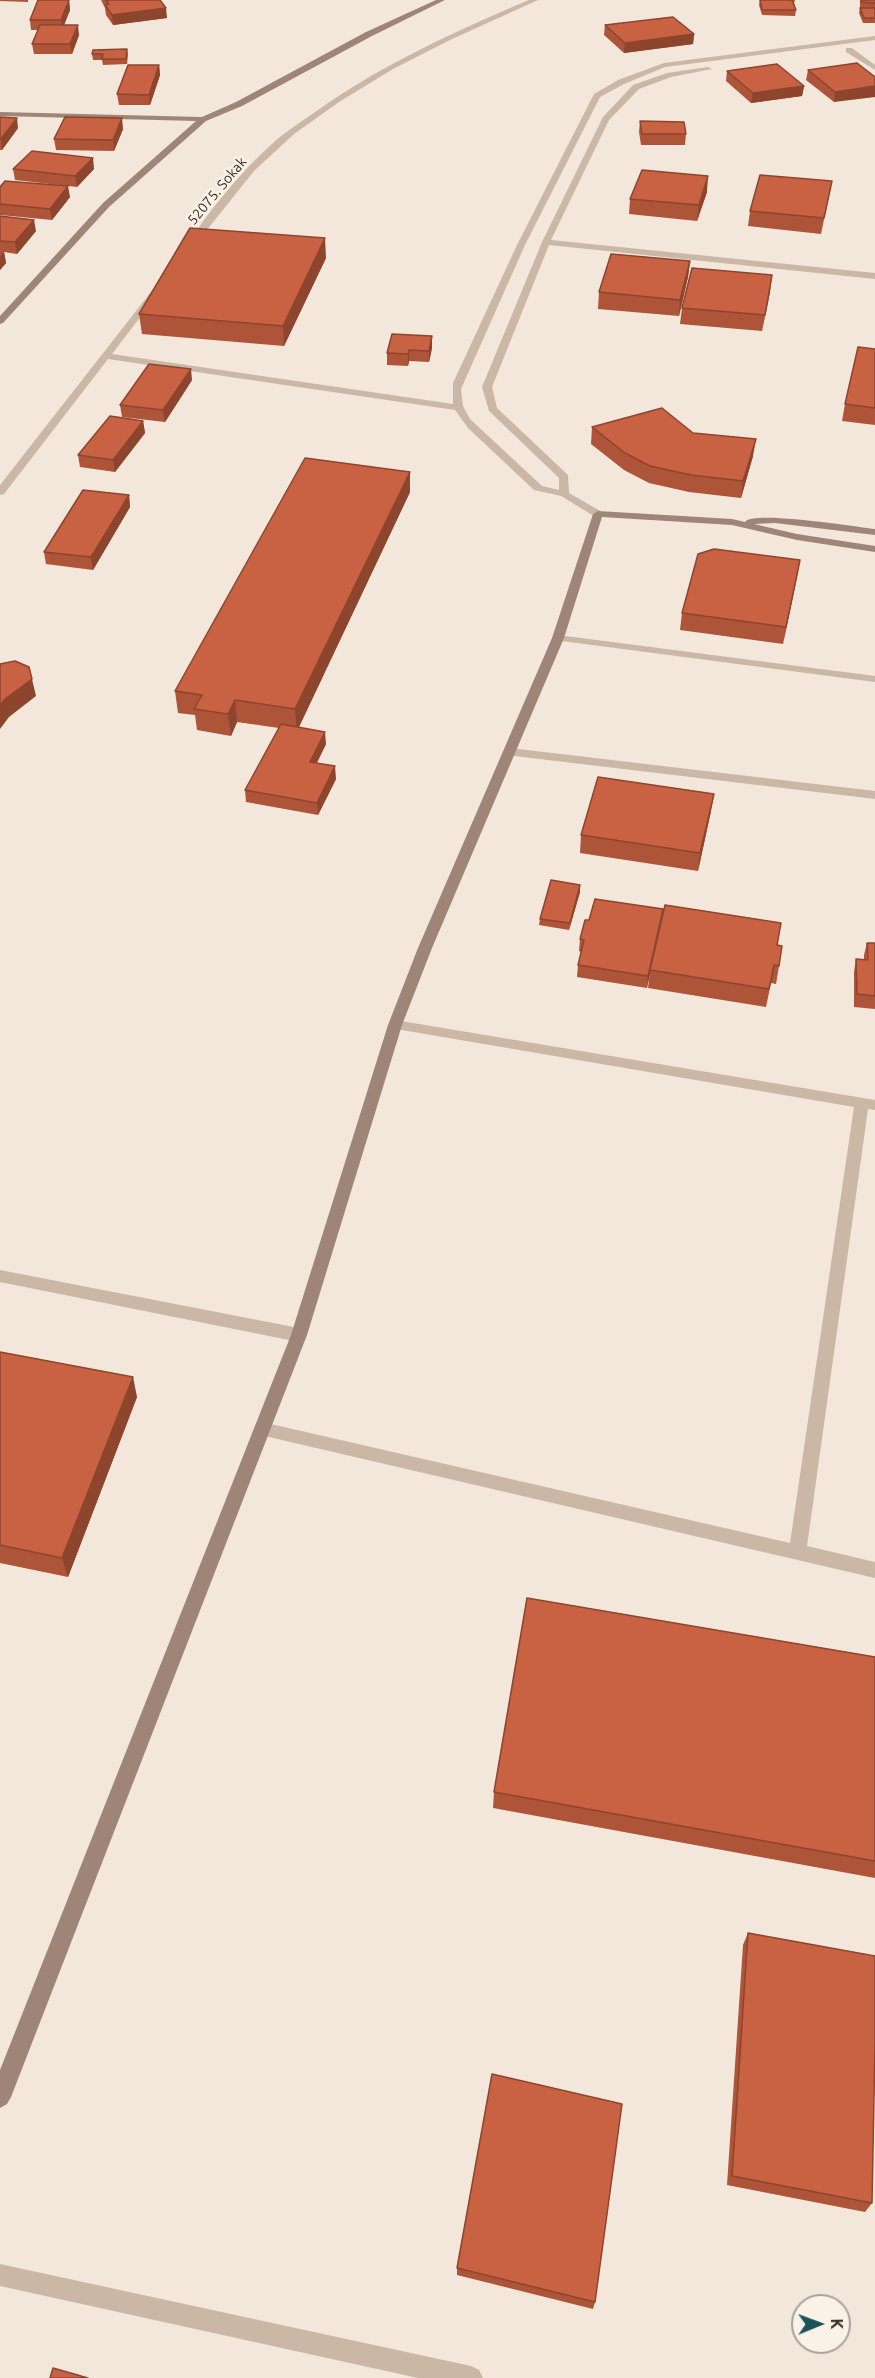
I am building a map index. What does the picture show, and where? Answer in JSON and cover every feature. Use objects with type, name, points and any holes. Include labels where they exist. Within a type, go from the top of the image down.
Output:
[{"type":"street","points":[[0,321],[106,205],[203,119],[240,104],[369,34],[442,0]]},
{"type":"street","name":"52075. Sokak","points":[[182,256],[223,201],[275,145],[329,105],[383,71],[448,36],[535,0]]},
{"type":"street","points":[[875,38],[664,64],[628,78],[597,96],[521,245],[456,391],[458,408],[471,426],[538,488],[564,494],[598,514],[732,522],[775,520],[875,532]]},
{"type":"street","points":[[564,494],[564,477],[492,409],[487,387],[546,242],[606,119],[636,87],[670,75],[875,47]]},
{"type":"street","points":[[849,50],[875,68]]},
{"type":"street","points":[[0,114],[203,119]]},
{"type":"street","points":[[546,242],[875,276]]},
{"type":"street","points":[[0,492],[161,284]]},
{"type":"street","points":[[106,356],[458,408]]},
{"type":"street","points":[[0,2097],[299,1335],[395,1025],[425,948],[558,638],[598,514]]},
{"type":"street","points":[[732,522],[797,537],[875,549]]},
{"type":"street","points":[[558,638],[875,679]]},
{"type":"street","points":[[510,752],[875,795]]},
{"type":"street","points":[[395,1025],[869,1104],[797,1552]]},
{"type":"street","points":[[0,1276],[299,1335]]},
{"type":"street","points":[[262,1429],[875,1570]]},
{"type":"street","points":[[0,2275],[471,2378]]},
{"type":"building","points":[[38,0],[69,0],[61,20],[30,20]]},
{"type":"building","points":[[106,0],[160,0],[166,8],[112,15],[105,5],[109,4]]},
{"type":"building","points":[[760,0],[792,0],[796,10],[762,10]]},
{"type":"building","points":[[861,0],[875,0],[875,3],[861,2]]},
{"type":"building","points":[[860,8],[875,8],[875,18],[864,18]]},
{"type":"building","points":[[673,17],[694,34],[625,43],[605,25]]},
{"type":"building","points":[[40,25],[78,25],[70,44],[32,44]]},
{"type":"building","points":[[127,49],[126,59],[102,59],[103,54],[92,54],[93,50]]},
{"type":"building","points":[[857,63],[875,77],[875,86],[835,92],[808,70]]},
{"type":"building","points":[[777,64],[804,86],[753,93],[727,71]]},
{"type":"building","points":[[128,65],[159,65],[149,95],[117,94]]},
{"type":"building","points":[[0,117],[17,118],[1,139],[0,139]]},
{"type":"building","points":[[65,117],[122,118],[113,140],[54,139]]},
{"type":"building","points":[[640,121],[684,122],[686,134],[642,134]]},
{"type":"building","points":[[32,151],[93,158],[75,176],[13,169]]},
{"type":"building","points":[[642,170],[708,176],[699,205],[630,199]]},
{"type":"building","points":[[760,175],[832,181],[824,218],[750,211]]},
{"type":"building","points":[[5,181],[68,186],[50,209],[0,204],[0,187]]},
{"type":"building","points":[[0,216],[34,220],[15,242],[0,241]]},
{"type":"building","points":[[190,228],[325,238],[283,326],[139,314]]},
{"type":"building","points":[[611,254],[690,261],[680,300],[599,292]]},
{"type":"building","points":[[692,268],[772,275],[765,315],[682,308]]},
{"type":"building","points":[[392,334],[432,336],[429,351],[409,350],[408,354],[387,353]]},
{"type":"building","points":[[858,347],[875,349],[875,408],[845,404]]},
{"type":"building","points":[[149,364],[191,369],[163,410],[120,405]]},
{"type":"building","points":[[662,408],[693,433],[756,439],[743,481],[691,475],[650,466],[625,453],[592,427]]},
{"type":"building","points":[[110,416],[143,421],[113,460],[78,455]]},
{"type":"building","points":[[305,458],[410,472],[295,709],[235,700],[228,714],[194,709],[202,695],[175,691]]},
{"type":"building","points":[[83,490],[129,495],[91,557],[44,552]]},
{"type":"building","points":[[714,549],[800,560],[786,627],[682,613],[698,554]]},
{"type":"building","points":[[15,661],[29,667],[32,679],[5,699],[0,706],[0,664]]},
{"type":"building","points":[[281,724],[325,732],[310,762],[335,766],[317,803],[245,790]]},
{"type":"building","points":[[598,777],[714,794],[700,853],[581,835]]},
{"type":"building","points":[[551,880],[580,885],[570,923],[540,919]]},
{"type":"building","points":[[595,899],[663,909],[648,976],[578,965],[584,940],[580,939],[585,920],[589,920]]},
{"type":"building","points":[[665,905],[781,923],[777,945],[782,946],[779,966],[774,965],[769,989],[650,970]]},
{"type":"building","points":[[867,943],[875,943],[875,996],[857,994],[856,959],[868,960]]},
{"type":"building","points":[[0,1352],[133,1377],[62,1558],[0,1545]]},
{"type":"building","points":[[527,1598],[875,1657],[875,1861],[494,1792]]},
{"type":"building","points":[[748,1933],[875,1956],[872,2203],[732,2176]]},
{"type":"building","points":[[492,2074],[622,2104],[595,2302],[457,2268]]},
{"type":"building","points":[[53,2368],[88,2378],[50,2378]]}]
